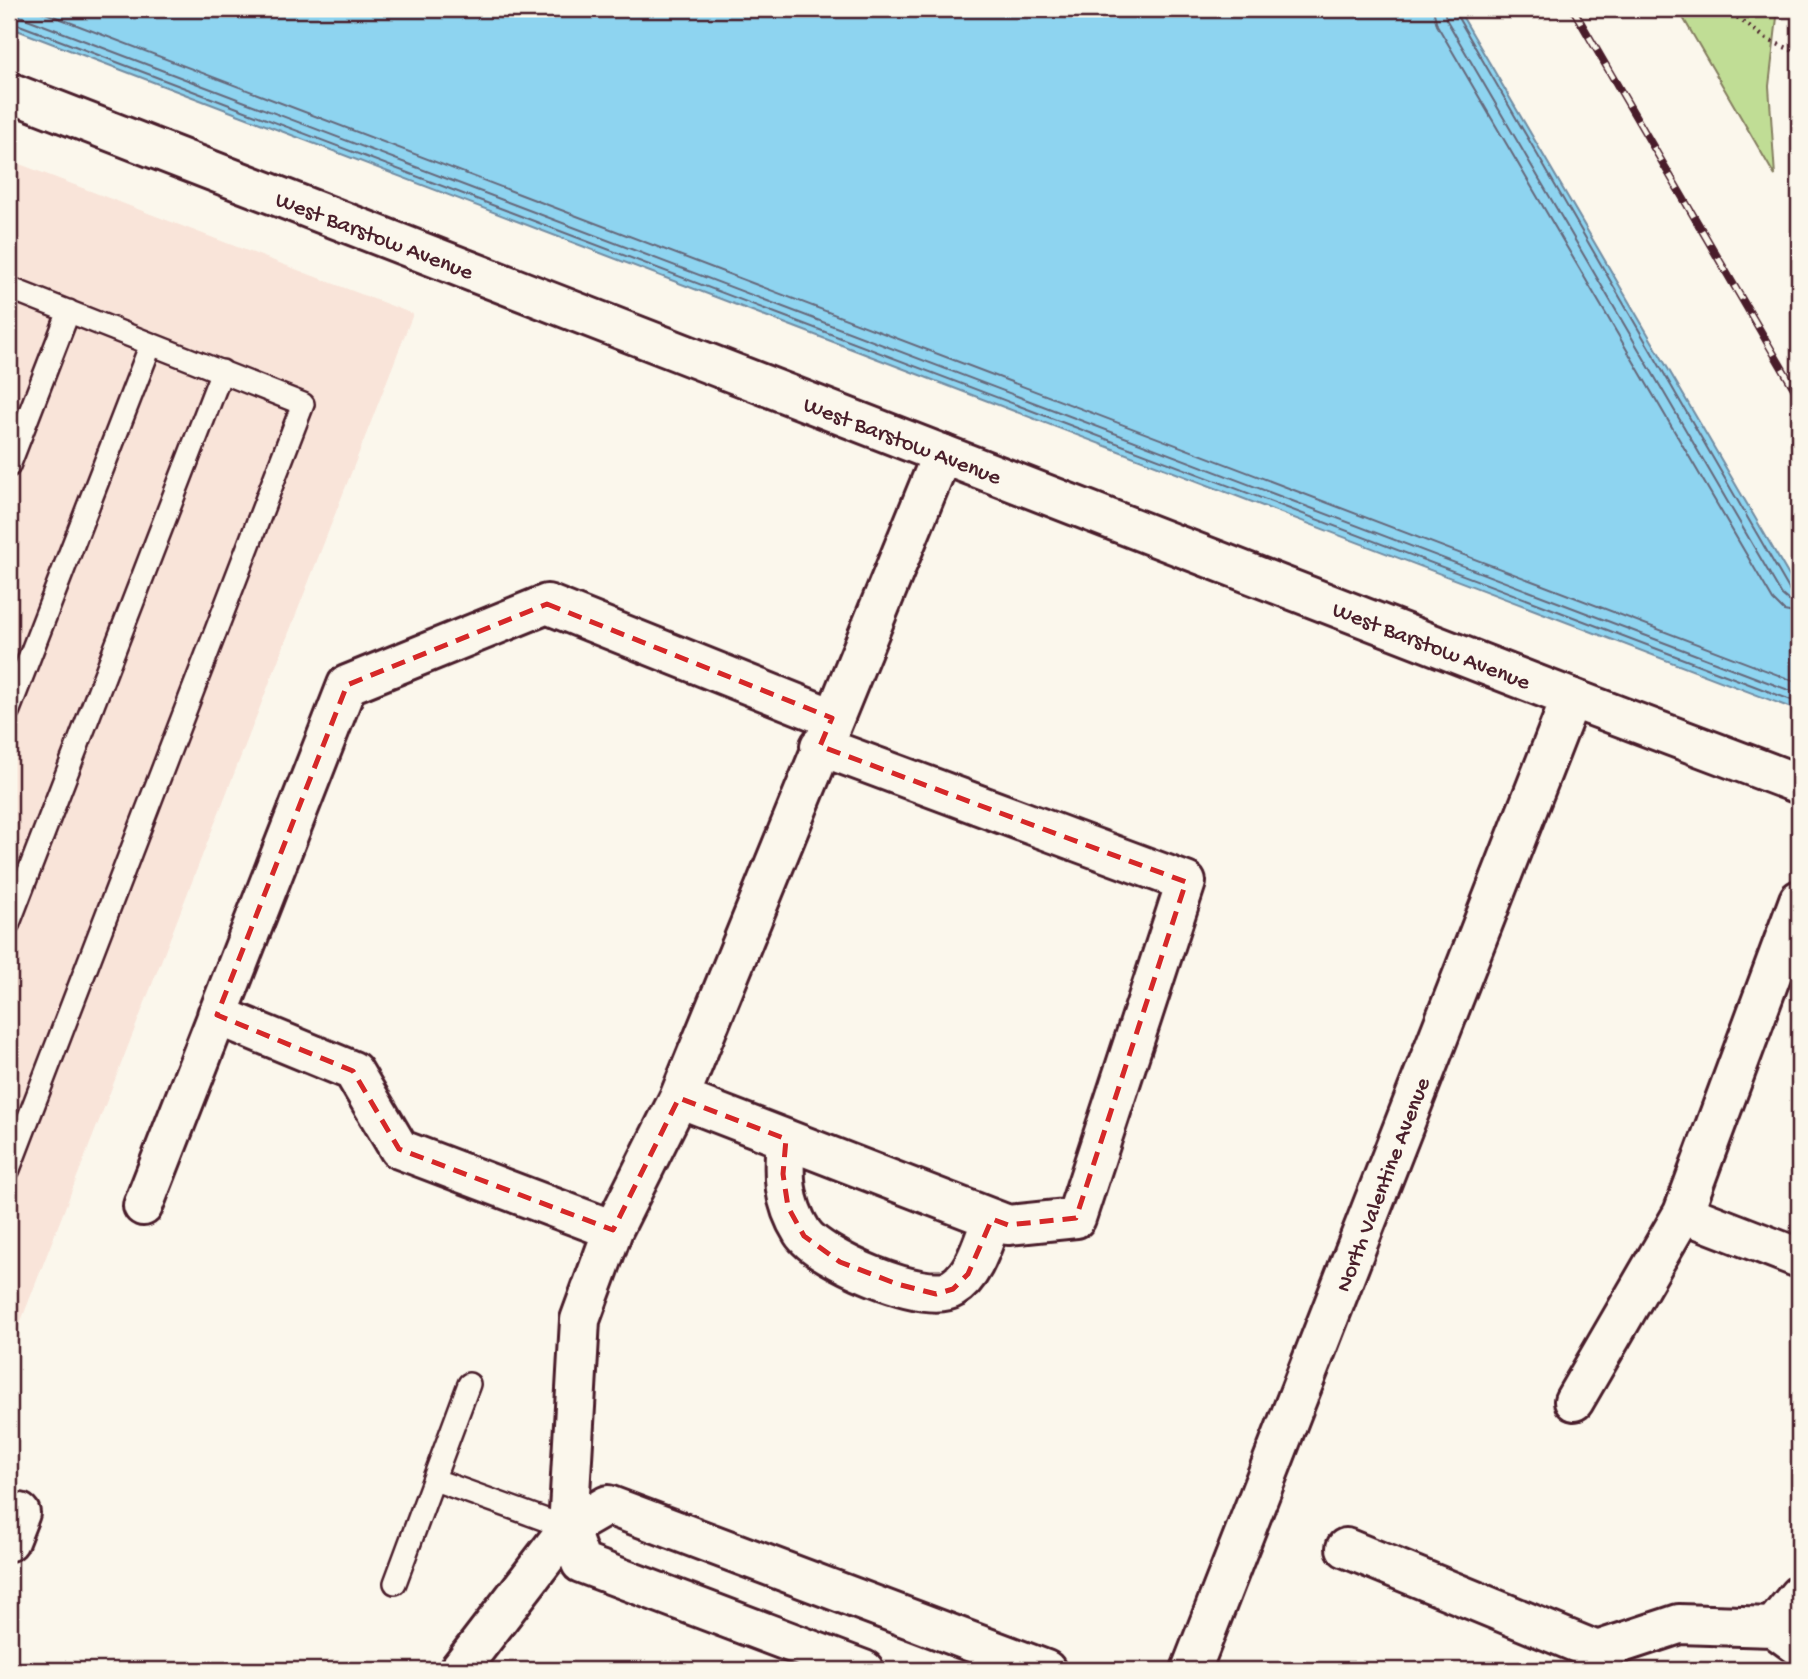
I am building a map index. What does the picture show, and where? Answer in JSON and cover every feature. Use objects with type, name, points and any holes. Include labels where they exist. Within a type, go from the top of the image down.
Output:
[{"type":"street","name":"West Barstow Avenue","points":[[9,92],[1799,784]]},
{"type":"street","points":[[864,1670],[581,1563],[568,1528],[580,1320],[613,1230],[679,1098],[826,732],[942,454]]},
{"type":"street","points":[[143,1206],[346,685],[547,604],[826,732],[1186,882],[1076,1218],[1008,1225],[679,1098]]},
{"type":"street","name":"North Valentine Avenue","points":[[1191,1670],[1571,698]]},
{"type":"street","points":[[1574,1401],[1683,1213],[1799,901]]},
{"type":"street","points":[[218,1015],[353,1072],[399,1149],[613,1230]]},
{"type":"street","points":[[786,1139],[783,1174],[788,1207],[804,1236],[840,1262],[897,1284],[936,1294],[953,1289],[968,1274],[992,1219]]},
{"type":"street","points":[[1683,1213],[1799,1258]]},
{"type":"street","points":[[459,1670],[568,1528],[608,1505],[1046,1670]]},
{"type":"street","points":[[1346,1548],[1593,1660],[1679,1624],[1786,1637],[1799,1595]]},
{"type":"lane","points":[[9,288],[303,404],[9,1169]]},
{"type":"lane","points":[[9,466],[69,311]]},
{"type":"lane","points":[[9,710],[151,344]]},
{"type":"lane","points":[[9,923],[222,371]]},
{"type":"lane","points":[[395,1583],[469,1384]]},
{"type":"lane","points":[[435,1480],[568,1528]]},
{"type":"path","points":[[1726,9],[1768,40],[1799,53]]},
{"type":"highlighted area","points":[[547,604],[832,718],[820,746],[1186,882],[1076,1218],[1008,1225],[992,1219],[968,1274],[953,1289],[936,1294],[897,1284],[840,1262],[804,1236],[788,1207],[783,1174],[786,1139],[679,1098],[613,1230],[399,1149],[353,1071],[217,1015],[347,685]]},
{"type":"shaded area","points":[[9,160],[413,314],[9,1352]]},
{"type":"green space","points":[[1678,9],[1778,9],[1769,86],[1775,176]]},
{"type":"water","points":[[9,9],[1458,9],[1799,593],[1799,711],[9,27]]},
{"type":"railway","points":[[1573,9],[1799,397]]}]
